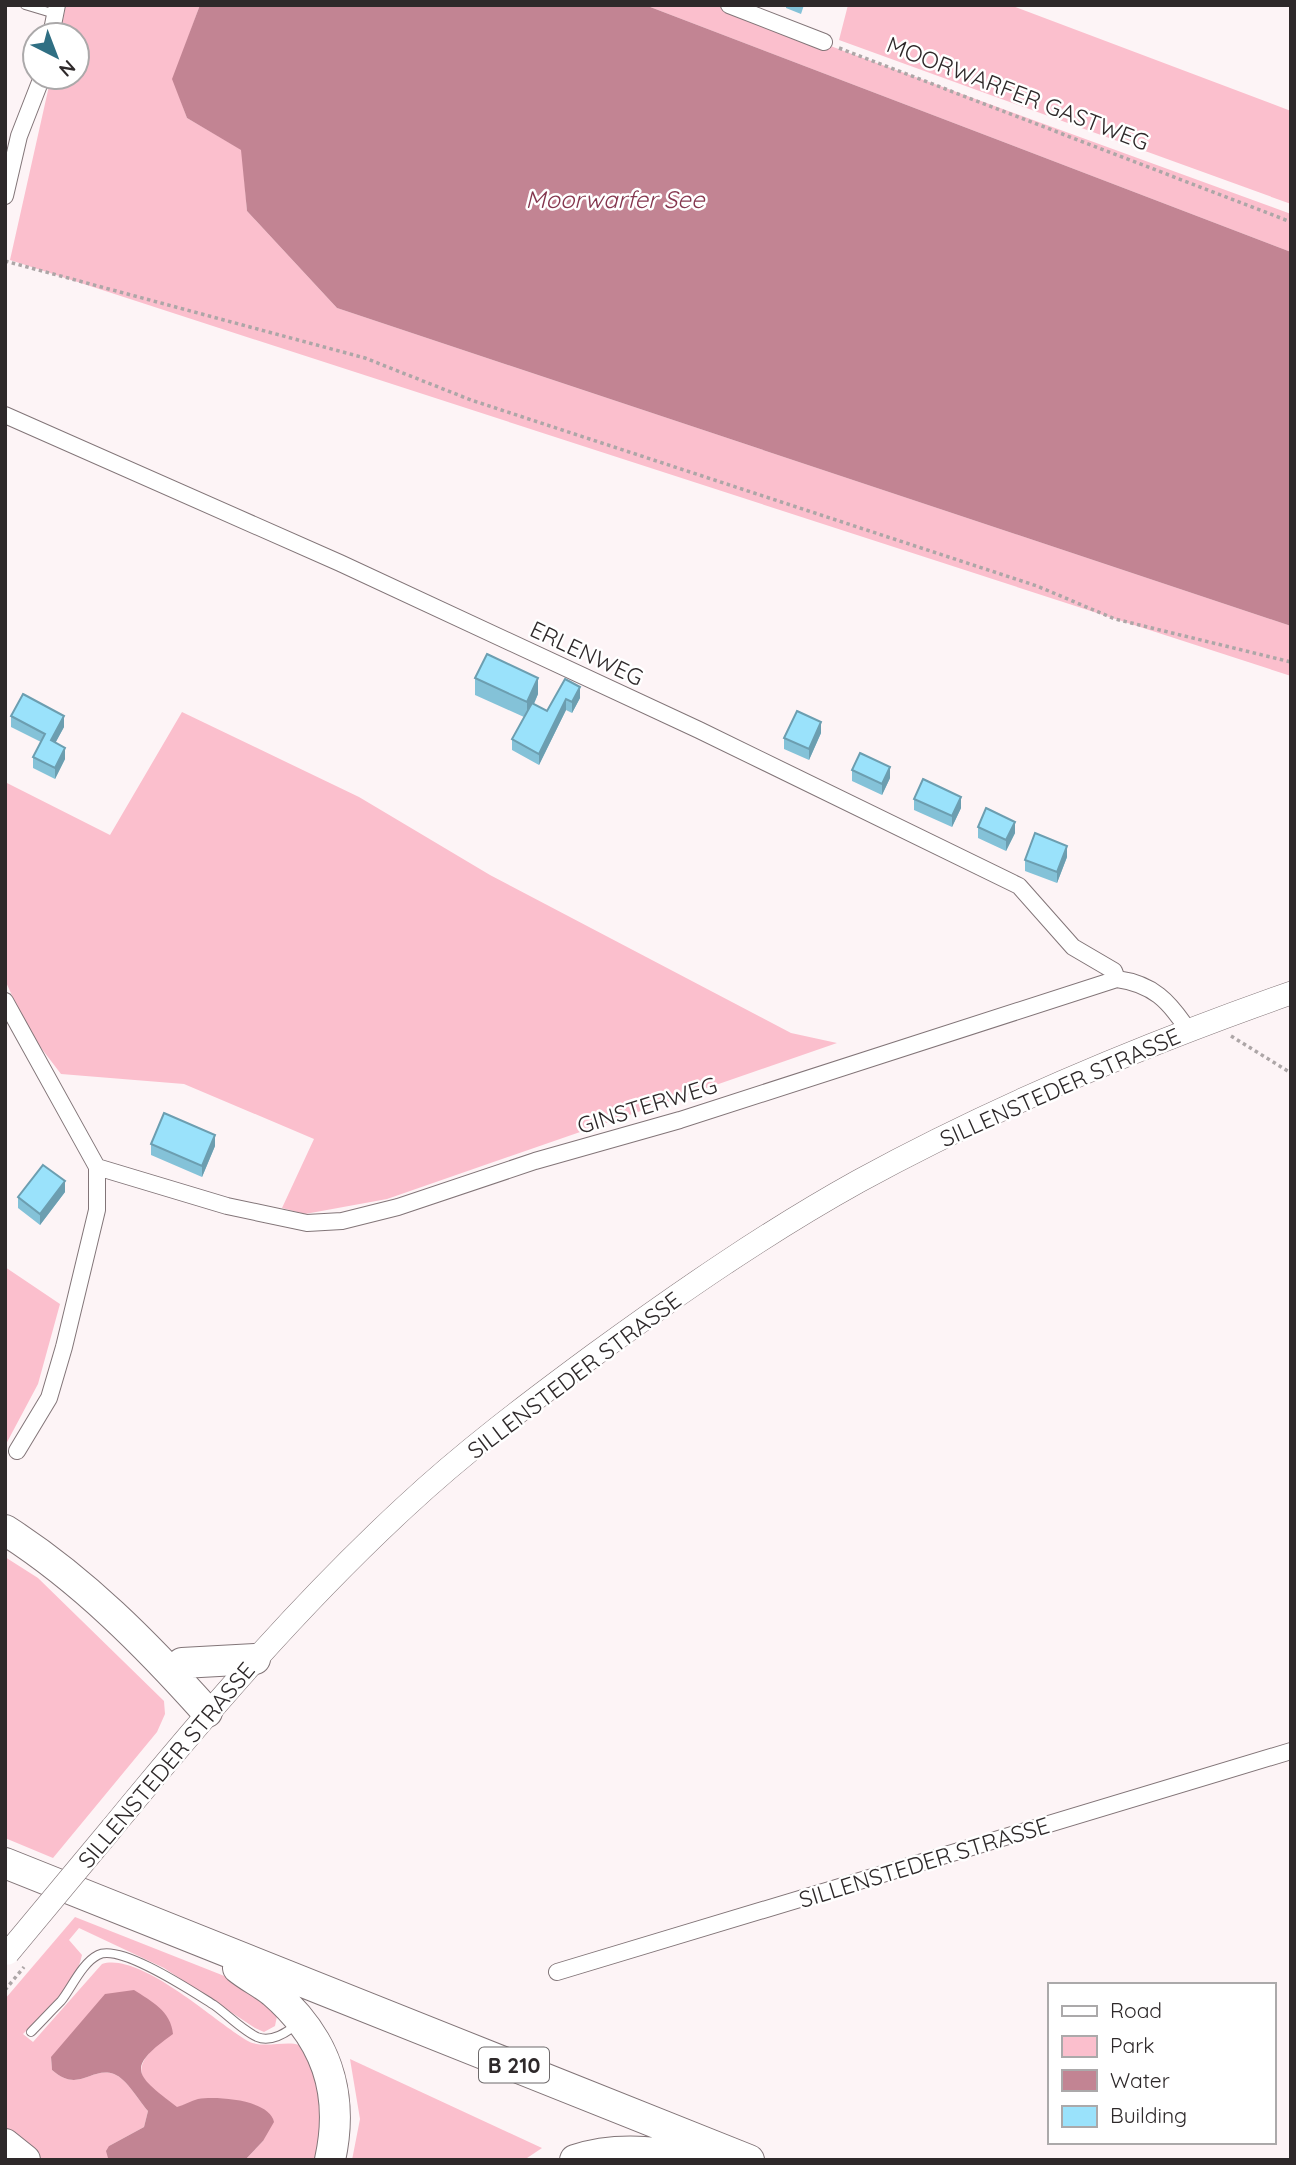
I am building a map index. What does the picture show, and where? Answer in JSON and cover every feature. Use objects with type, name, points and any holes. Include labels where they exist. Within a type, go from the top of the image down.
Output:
[{"type":"highway","points":[[5,1530],[45,1555],[214,1704]]},
{"type":"highway","points":[[152,1651],[182,1663],[255,1659]]},
{"type":"highway","points":[[182,1663],[214,1704]]},
{"type":"highway","name":"B 210","points":[[5,1863],[749,2160]]},
{"type":"highway","points":[[208,1942],[248,1976],[271,1990],[312,2033],[324,2059],[336,2098],[337,2128],[330,2160]]},
{"type":"highway","points":[[5,2144],[25,2160]]},
{"type":"highway","points":[[575,2160],[615,2151],[646,2151],[707,2160]]},
{"type":"street","points":[[729,5],[824,42]]},
{"type":"street","points":[[5,195],[19,136],[36,91]]},
{"type":"street","name":"ERLENWEG","points":[[5,415],[340,563],[699,730],[1019,886],[1073,947],[1114,971],[1117,979]]},
{"type":"street","points":[[1117,979],[1155,989],[1171,1005],[1188,1030]]},
{"type":"street","name":"GINSTERWEG","points":[[97,1167],[227,1206],[307,1223],[342,1221],[398,1207],[535,1161],[680,1120],[1117,979]]},
{"type":"street","name":"SILLENSTEDER STRASSE","points":[[14,1957],[111,1828],[214,1704],[308,1602],[406,1506],[540,1395],[642,1320],[755,1244],[869,1176],[949,1134],[1188,1030],[1291,993]]},
{"type":"street","points":[[5,1001],[97,1167],[97,1210],[64,1347],[49,1398],[17,1451]]},
{"type":"street","name":"SILLENSTEDER STRASSE","points":[[557,1972],[1291,1751]]},
{"type":"lane","points":[[25,5],[56,10]]},
{"type":"lane","points":[[31,2032],[62,2000],[97,1955],[109,1952],[138,1962],[213,2005],[258,2038],[273,2039],[302,2021]]},
{"type":"path","name":"MOORWARFER GASTWEG","points":[[824,42],[1291,222]]},
{"type":"path","points":[[5,261],[365,358],[471,400],[1037,586],[1115,619],[1291,662]]},
{"type":"path","points":[[1224,1032],[1291,1073]]},
{"type":"path","points":[[5,1990],[14,1957]]},
{"type":"green space","points":[[66,5],[200,5],[173,79],[187,118],[242,150],[247,211],[337,308],[1291,626],[1291,676],[10,260],[48,91],[91,91],[91,21],[63,21]]},
{"type":"green space","points":[[645,5],[718,5],[1291,214],[1291,252]]},
{"type":"green space","points":[[848,5],[1010,5],[1291,111],[1291,204],[839,40]]},
{"type":"green space","points":[[182,712],[359,797],[490,875],[791,1033],[837,1043],[387,1199],[305,1214],[282,1208],[314,1139],[184,1084],[61,1074],[28,1031],[5,980],[5,782],[110,835]]},
{"type":"green space","points":[[5,1267],[60,1304],[38,1384],[5,1446]]},
{"type":"green space","points":[[5,1557],[38,1578],[164,1701],[165,1714],[157,1732],[53,1858],[5,1838]]},
{"type":"green space","points":[[75,1917],[232,1979],[252,1991],[277,2016],[275,2026],[264,2032],[255,2028],[164,1968],[79,1928],[69,1940],[82,1955],[73,1978],[58,1998],[23,2034],[33,2042],[102,1964],[118,1963],[136,1968],[176,1990],[246,2040],[262,2045],[295,2044],[307,2050],[314,2060],[321,2087],[319,2160],[245,2160],[263,2141],[197,2100],[177,2108],[144,2080],[142,2065],[157,2045],[51,2057],[52,2070],[70,2080],[98,2073],[114,2074],[128,2085],[148,2111],[144,2127],[109,2146],[110,2160],[43,2160],[5,2130],[5,1999]]},
{"type":"green space","points":[[350,2059],[542,2148],[524,2160],[352,2160],[360,2119]]},
{"type":"water","name":"Moorwarfer See","points":[[200,5],[645,5],[1291,252],[1291,626],[337,308],[247,211],[241,150],[187,118],[172,79]]},
{"type":"water","points":[[134,1990],[164,2013],[173,2034],[157,2046],[142,2064],[141,2072],[152,2087],[177,2107],[198,2099],[230,2099],[253,2104],[270,2115],[274,2122],[263,2141],[245,2160],[108,2158],[106,2151],[109,2146],[144,2127],[148,2111],[128,2085],[114,2074],[98,2073],[70,2080],[52,2070],[51,2057],[105,1994]]},
{"type":"building","points":[[487,654],[538,678],[527,702],[475,678]]},
{"type":"building","points":[[565,679],[580,687],[572,702],[566,699],[539,754],[512,739],[532,703],[547,711]]},
{"type":"building","points":[[23,694],[64,716],[51,740],[65,748],[55,768],[33,757],[45,734],[11,716]]},
{"type":"building","points":[[797,711],[821,722],[809,749],[784,738]]},
{"type":"building","points":[[860,753],[890,767],[882,784],[852,770]]},
{"type":"building","points":[[923,779],[961,797],[952,816],[914,799]]},
{"type":"building","points":[[986,808],[1015,822],[1006,840],[978,827]]},
{"type":"building","points":[[1035,833],[1067,846],[1057,872],[1025,860]]},
{"type":"building","points":[[164,1113],[215,1135],[202,1166],[151,1144]]},
{"type":"building","points":[[43,1165],[65,1181],[40,1214],[18,1197]]}]
